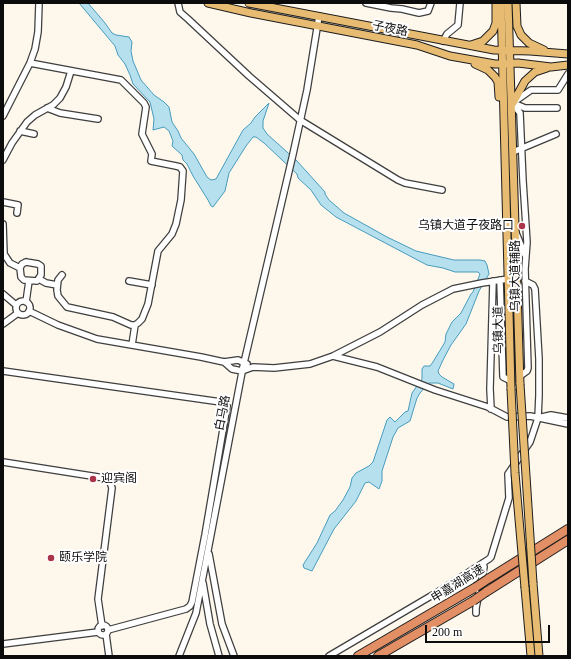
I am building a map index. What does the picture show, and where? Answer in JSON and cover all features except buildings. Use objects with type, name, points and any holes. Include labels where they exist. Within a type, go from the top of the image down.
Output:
[{"type":"highway","name":"申嘉湖高速","points":[[358,656],[476,587],[568,529]]},
{"type":"highway","name":"申嘉湖高速","points":[[378,656],[473,601],[568,540]]},
{"type":"main road","name":"子夜路","points":[[208,3],[417,45],[441,54],[495,64],[511,63],[551,67],[568,65]]},
{"type":"main road","name":"子夜路","points":[[249,3],[262,4],[443,41],[502,51],[530,51],[568,54]]},
{"type":"main road","points":[[468,45],[483,41],[493,31],[496,23],[496,3]]},
{"type":"main road","name":"乌镇大道","points":[[501,3],[511,389],[515,474],[531,656]]},
{"type":"main road","name":"乌镇大道","points":[[508,3],[520,384],[527,507],[539,656]]},
{"type":"main road","points":[[516,3],[517,26],[521,35],[529,43],[550,52]]},
{"type":"main road","points":[[462,58],[488,70],[498,82],[500,142],[504,155]]},
{"type":"main road","points":[[512,103],[521,86],[530,76],[535,72],[551,67]]},
{"type":"main road","points":[[505,174],[514,174]]},
{"type":"street","points":[[3,116],[30,63],[38,32],[39,3]]},
{"type":"street","points":[[178,3],[180,12],[249,76],[300,120],[398,180],[405,183],[442,190]]},
{"type":"street","points":[[366,3],[419,13],[428,11],[431,3]]},
{"type":"street","points":[[443,41],[446,34],[458,24],[460,3]]},
{"type":"street","name":"白马路","points":[[179,656],[196,613],[244,362],[293,154],[319,16]]},
{"type":"street","points":[[30,63],[120,80],[144,103],[146,107],[142,134],[152,154],[151,161],[176,166],[183,170],[181,200],[176,224],[172,234],[158,251],[152,285],[145,312],[142,319],[135,325],[132,345]]},
{"type":"street","points":[[3,160],[9,147],[20,131],[35,115],[53,105],[63,92],[71,71]]},
{"type":"street","points":[[512,103],[531,90],[558,90],[568,74]]},
{"type":"street","points":[[512,103],[525,108],[557,108]]},
{"type":"street","name":"乌镇大道辅路","points":[[512,103],[520,113],[527,242],[526,281],[528,368],[520,376]]},
{"type":"street","points":[[47,108],[60,113],[98,119]]},
{"type":"street","points":[[20,131],[34,134]]},
{"type":"street","points":[[513,152],[556,134]]},
{"type":"street","points":[[3,202],[18,205],[17,213]]},
{"type":"street","points":[[3,224],[4,254],[10,263],[20,268]]},
{"type":"street","points":[[516,232],[526,255]]},
{"type":"street","points":[[26,262],[38,264],[42,270],[41,275],[36,281],[24,280],[21,277],[20,268],[26,262]]},
{"type":"street","points":[[62,275],[59,278],[57,285],[58,296],[67,307],[113,317],[135,325]]},
{"type":"street","points":[[39,279],[46,283],[57,285]]},
{"type":"street","points":[[29,312],[82,334],[114,343],[224,362],[238,360],[253,367],[274,368],[310,364],[333,356],[380,332],[422,305],[453,289],[508,279]]},
{"type":"street","points":[[500,280],[503,377],[511,381]]},
{"type":"street","points":[[26,302],[29,281]]},
{"type":"street","points":[[129,281],[152,285]]},
{"type":"street","points":[[491,409],[492,281]]},
{"type":"street","points":[[329,656],[395,618],[491,557],[508,501],[510,491],[508,474],[530,442],[538,418],[539,359],[535,289],[533,285],[526,281]]},
{"type":"street","points":[[3,294],[16,305],[18,313]]},
{"type":"street","points":[[16,305],[20,301],[26,302],[30,307],[29,312]]},
{"type":"street","points":[[18,313],[23,315],[29,312]]},
{"type":"street","points":[[3,324],[18,313]]},
{"type":"street","points":[[333,356],[377,367],[436,390],[467,399],[506,417],[530,416],[568,424]]},
{"type":"street","points":[[224,362],[232,369],[242,372],[253,367]]},
{"type":"street","points":[[3,371],[221,402],[227,406],[205,535],[190,606],[186,609],[104,633],[3,644]]},
{"type":"street","points":[[538,418],[551,416],[568,418]]},
{"type":"street","points":[[3,462],[104,478],[112,485],[98,599],[102,626],[105,626],[104,644],[107,646],[109,656]]},
{"type":"street","points":[[208,551],[222,624],[234,656]]},
{"type":"street","points":[[476,612],[484,567],[483,563]]},
{"type":"street","points":[[203,579],[210,624],[219,656]]},
{"type":"water","points":[[79,3],[88,3],[112,33],[129,37],[132,42],[131,51],[133,61],[141,80],[154,95],[169,107],[172,122],[181,138],[194,154],[207,177],[211,180],[216,179],[243,130],[269,103],[263,121],[263,128],[267,134],[297,161],[325,192],[329,200],[344,213],[416,251],[454,260],[480,260],[485,261],[487,265],[489,274],[479,291],[466,324],[451,345],[438,371],[442,377],[454,384],[453,389],[438,383],[429,383],[420,393],[410,421],[398,428],[393,437],[382,471],[382,481],[379,489],[369,482],[365,483],[356,501],[334,529],[312,571],[304,568],[303,565],[317,543],[330,515],[343,500],[350,487],[352,478],[356,473],[373,462],[387,420],[390,417],[395,422],[408,411],[412,393],[422,379],[422,369],[424,366],[430,366],[433,362],[445,342],[446,334],[452,322],[461,313],[473,292],[480,274],[478,272],[455,272],[427,265],[336,217],[321,205],[311,190],[298,178],[297,174],[256,137],[253,137],[246,146],[229,173],[225,191],[213,207],[211,206],[187,164],[183,160],[182,155],[172,146],[173,141],[169,131],[164,127],[153,130],[154,119],[150,102],[133,84],[125,64],[118,55],[115,46]]},
{"type":"place","name":"乌镇大道子夜路口","points":[[522,226]]},
{"type":"place","name":"迎宾阁","points":[[93,479]]},
{"type":"place","name":"颐乐学院","points":[[51,558]]}]
